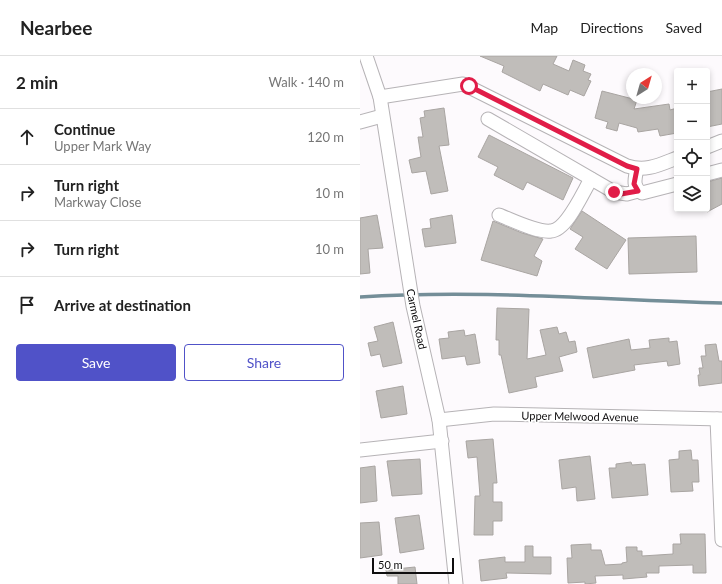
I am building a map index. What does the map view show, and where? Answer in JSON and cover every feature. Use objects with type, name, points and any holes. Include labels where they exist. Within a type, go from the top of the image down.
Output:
[{"type":"street","name":"Carmel Road","points":[[366,56],[380,97],[413,306],[439,420],[456,584]]},
{"type":"street","points":[[380,97],[463,84],[627,166],[637,169],[647,169],[674,159]]},
{"type":"street","points":[[360,122],[382,116]]},
{"type":"street","points":[[488,119],[591,179],[621,194],[638,191],[646,194],[674,185]]},
{"type":"street","points":[[710,145],[722,141]]},
{"type":"street","points":[[637,169],[634,184],[638,191]]},
{"type":"street","points":[[710,173],[722,170]]},
{"type":"street","points":[[499,215],[545,231],[558,230],[567,221],[591,179]]},
{"type":"street","name":"Upper Melwood Avenue","points":[[439,420],[494,414],[719,419]]},
{"type":"street","points":[[719,419],[722,540]]},
{"type":"street","points":[[360,450],[442,441]]},
{"type":"building","points":[[480,56],[557,56],[553,64],[569,71],[573,60],[585,65],[583,71],[591,74],[588,80],[591,81],[584,96],[570,90],[568,95],[543,84],[540,91],[502,72],[504,66]]},
{"type":"building","points":[[722,89],[722,124],[710,126],[710,104],[710,91]]},
{"type":"building","points":[[602,91],[626,97],[626,104],[636,104],[634,109],[669,104],[670,110],[674,109],[674,134],[660,136],[658,129],[638,132],[637,128],[619,123],[617,131],[606,128],[608,122],[595,118]]},
{"type":"building","points":[[444,108],[449,145],[439,146],[448,191],[431,194],[426,171],[412,173],[409,160],[421,157],[418,137],[423,137],[420,118],[425,117],[424,111]]},
{"type":"building","points":[[489,135],[573,178],[563,200],[527,182],[523,190],[494,175],[498,167],[478,157]]},
{"type":"building","points":[[722,178],[722,204],[710,210],[710,181]]},
{"type":"building","points":[[582,211],[626,240],[607,269],[575,249],[583,237],[570,229]]},
{"type":"building","points":[[377,215],[383,248],[368,249],[370,273],[360,274],[360,218]]},
{"type":"building","points":[[452,215],[456,243],[425,247],[422,229],[431,228],[430,219]]},
{"type":"building","points":[[493,221],[522,233],[543,239],[534,256],[542,261],[537,276],[481,260]]},
{"type":"building","points":[[696,236],[697,272],[629,274],[628,238]]},
{"type":"building","points":[[497,308],[529,309],[527,359],[546,355],[540,330],[557,327],[559,334],[566,332],[569,342],[575,341],[577,352],[559,357],[563,371],[535,377],[537,387],[509,393],[501,355],[499,355],[499,340],[496,340]]},
{"type":"building","points":[[393,322],[402,363],[383,367],[380,354],[371,356],[368,343],[378,341],[374,327]]},
{"type":"building","points":[[464,330],[465,336],[475,334],[480,363],[467,365],[465,356],[442,359],[439,339],[449,338],[448,332]]},
{"type":"building","points":[[669,338],[669,342],[677,341],[680,364],[668,366],[667,361],[634,365],[635,370],[593,378],[587,348],[629,339],[631,350],[650,348],[649,340]]},
{"type":"building","points":[[716,344],[719,361],[722,361],[722,383],[699,386],[699,368],[703,368],[701,356],[706,356],[705,345]]},
{"type":"building","points":[[403,386],[407,414],[381,418],[376,391]]},
{"type":"building","points":[[493,439],[497,483],[493,483],[493,502],[502,502],[502,521],[493,521],[493,535],[474,535],[475,496],[480,496],[477,457],[468,458],[466,441]]},
{"type":"building","points":[[691,450],[692,460],[698,460],[699,482],[692,482],[693,491],[671,492],[669,460],[679,459],[679,451]]},
{"type":"building","points":[[590,456],[595,499],[577,501],[576,487],[562,489],[559,460]]},
{"type":"building","points":[[420,459],[422,494],[392,496],[387,461]]},
{"type":"building","points":[[631,462],[632,465],[645,464],[648,495],[612,498],[609,468],[616,468],[616,464]]},
{"type":"building","points":[[375,466],[377,501],[360,503],[360,468]]},
{"type":"building","points":[[419,515],[424,549],[400,553],[395,518]]},
{"type":"building","points":[[379,522],[382,555],[360,558],[360,523]]},
{"type":"building","points":[[680,534],[705,534],[706,573],[693,573],[693,565],[659,566],[659,573],[646,573],[647,577],[623,579],[623,575],[595,576],[596,583],[568,583],[567,558],[572,558],[571,545],[591,544],[591,550],[601,550],[605,565],[622,564],[627,562],[626,547],[637,547],[637,551],[642,551],[642,556],[673,554],[673,544],[681,544]]},
{"type":"building","points":[[525,546],[533,546],[533,557],[551,557],[551,574],[506,573],[507,578],[481,581],[479,560],[505,557],[505,562],[525,562]]},
{"type":"building","points":[[415,567],[417,584],[398,584],[398,576],[387,576],[386,570]]},
{"type":"waterway","points":[[360,297],[450,294],[722,303]]},
{"type":"route","points":[[469,86],[627,166],[637,169],[634,184],[638,191],[627,194],[614,192]]}]
